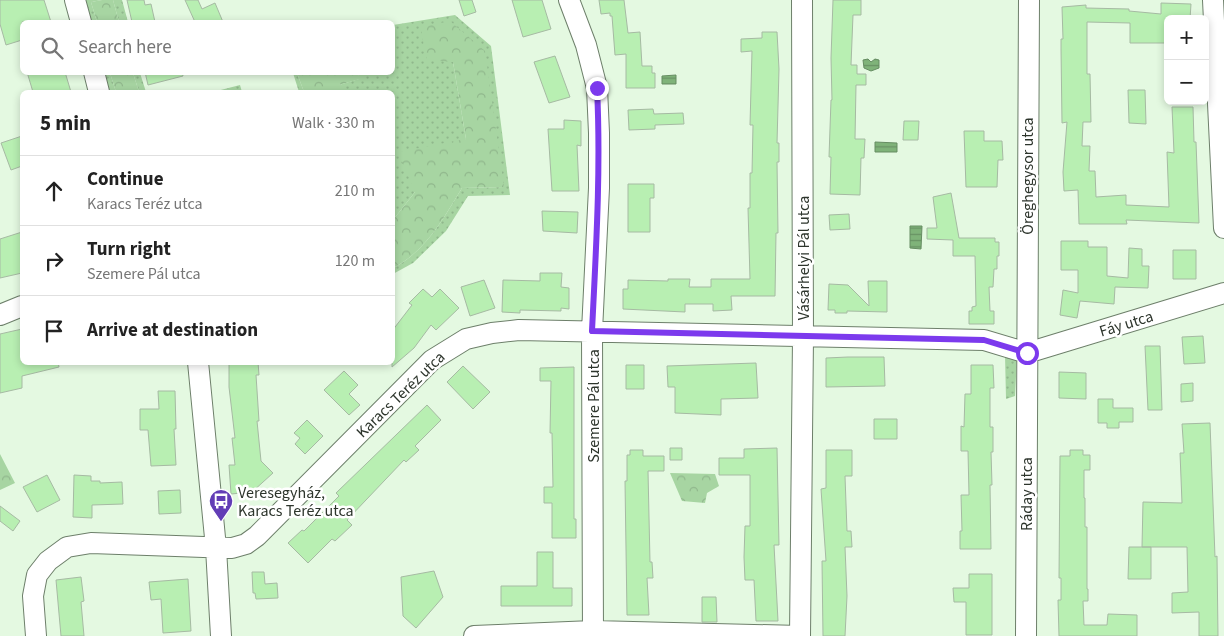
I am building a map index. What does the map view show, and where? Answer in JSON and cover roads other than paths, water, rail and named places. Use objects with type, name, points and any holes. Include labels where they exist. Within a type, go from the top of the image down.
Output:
[{"type":"street","points":[[75,0],[80,20]]},
{"type":"street","name":"Szemere Pál utca","points":[[569,0],[586,45],[597,88],[599,132],[599,188],[592,331],[593,634]]},
{"type":"street","name":"Vásárhelyi Pál utca","points":[[800,636],[803,337],[802,0]]},
{"type":"street","name":"Öreghegysor utca","points":[[1027,353],[1029,0]]},
{"type":"street","points":[[1213,0],[1224,228]]},
{"type":"street","points":[[95,75],[98,90]]},
{"type":"street","name":"Fáy utca","points":[[1027,353],[1224,293]]},
{"type":"street","points":[[0,315],[20,307]]},
{"type":"street","name":"Karacs Teréz utca","points":[[36,636],[33,596],[36,575],[48,561],[67,547],[92,543],[232,548],[246,544],[257,536],[432,360],[466,339],[492,333],[519,330],[984,340],[1027,329]]},
{"type":"street","name":"Karacs Teréz utca","points":[[984,340],[1027,353]]},
{"type":"street","name":"Ráday utca","points":[[1026,636],[1027,353]]},
{"type":"street","points":[[198,365],[216,548],[221,636]]},
{"type":"street","points":[[474,636],[593,634],[800,636]]},
{"type":"place","name":"Veresegyház, Karacs Teréz utca","points":[[221,522]]}]
